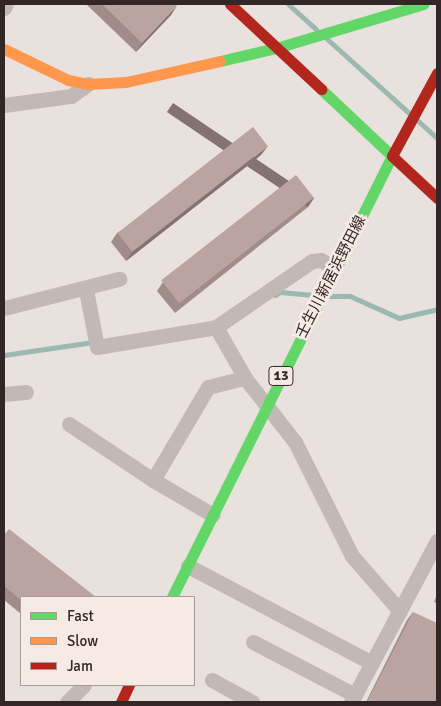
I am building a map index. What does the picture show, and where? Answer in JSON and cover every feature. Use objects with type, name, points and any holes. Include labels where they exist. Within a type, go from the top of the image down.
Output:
[{"type":"main road","points":[[230,4],[437,198]]},
{"type":"main road","points":[[4,49],[68,80],[88,84],[126,82],[276,48],[424,4]]},
{"type":"main road","name":"壬生川新居浜野田線","points":[[173,596],[334,268],[437,73]]},
{"type":"main road","points":[[121,702],[129,686]]},
{"type":"street","points":[[4,8],[6,4]]},
{"type":"street","points":[[4,104],[71,96],[88,84]]},
{"type":"street","points":[[86,290],[97,347],[216,327],[312,261],[321,260],[334,268]]},
{"type":"street","points":[[4,308],[86,290],[119,279]]},
{"type":"street","points":[[216,327],[245,378],[295,442],[352,556],[400,611]]},
{"type":"street","points":[[153,480],[208,388],[245,378]]},
{"type":"street","points":[[4,394],[26,392]]},
{"type":"street","points":[[69,424],[153,480],[213,514]]},
{"type":"street","points":[[253,642],[353,698],[437,541]]},
{"type":"street","points":[[188,566],[372,663]]},
{"type":"street","points":[[212,680],[252,702]]},
{"type":"street","points":[[68,702],[83,686]]},
{"type":"building","points":[[102,4],[175,4],[177,6],[142,43]]},
{"type":"building","points":[[253,127],[268,146],[132,252],[117,233]]},
{"type":"building","points":[[296,175],[314,198],[179,303],[161,280]]},
{"type":"building","points":[[9,529],[95,596],[20,596],[20,599],[4,586],[4,535]]},
{"type":"building","points":[[413,612],[437,623],[437,702],[367,702]]},
{"type":"waterway","points":[[288,4],[316,29]]},
{"type":"waterway","points":[[326,38],[409,113]]},
{"type":"waterway","points":[[417,120],[437,138]]},
{"type":"waterway","points":[[275,295],[280,292],[316,295]]},
{"type":"waterway","points":[[329,296],[350,296],[399,318],[437,309]]},
{"type":"waterway","points":[[4,355],[93,342]]},
{"type":"traffic: fast","points":[[220,61],[276,48],[424,4]]},
{"type":"traffic: fast","points":[[172,596],[392,156],[321,89]]},
{"type":"traffic: slow","points":[[4,49],[68,80],[88,84],[126,82],[220,61]]},
{"type":"traffic: jam","points":[[230,4],[321,89]]},
{"type":"traffic: jam","points":[[437,73],[392,156],[437,198]]},
{"type":"traffic: jam","points":[[121,702],[129,686]]}]
